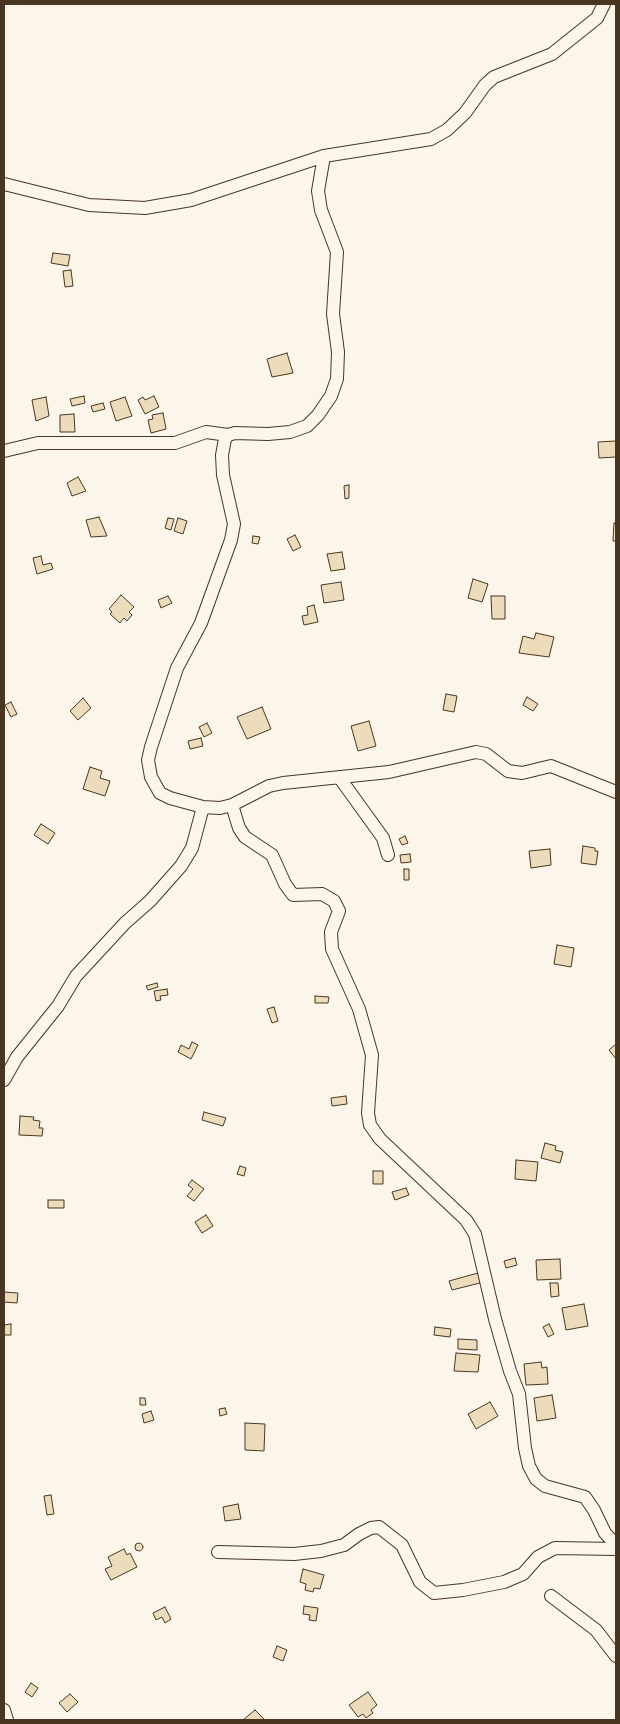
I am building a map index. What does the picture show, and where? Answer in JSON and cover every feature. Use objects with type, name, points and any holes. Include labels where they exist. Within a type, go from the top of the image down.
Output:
[{"type":"street","points":[[4,184],[89,205],[145,208],[190,200],[324,156],[431,139],[447,130],[465,114],[485,85],[494,77],[552,54],[597,18],[604,4]]},
{"type":"street","points":[[4,451],[38,443],[175,443],[206,432],[228,435],[276,434],[307,426],[318,416],[331,396],[337,379],[338,352],[333,314],[337,252],[321,210],[318,190],[324,156]]},
{"type":"street","points":[[228,435],[223,443],[222,455],[223,476],[234,524],[231,540],[200,623],[177,668],[148,760],[151,777],[160,793],[170,798],[203,807],[232,805],[269,786],[389,772],[476,752],[486,754],[508,771],[522,773],[551,766],[616,792]]},
{"type":"street","points":[[339,777],[383,838],[388,855]]},
{"type":"street","points":[[232,805],[239,828],[245,837],[272,855],[285,884],[293,895],[322,894],[334,901],[339,911],[331,932],[332,948],[359,1009],[372,1055],[368,1113],[370,1126],[380,1140],[466,1220],[475,1234],[495,1319],[510,1371],[519,1394],[529,1466],[536,1478],[545,1486],[584,1497],[594,1510],[604,1534],[616,1544]]},
{"type":"street","points":[[4,1080],[17,1057],[58,1006],[76,976],[125,923],[150,902],[181,866],[192,848],[203,807]]},
{"type":"street","points":[[218,1552],[294,1554],[321,1551],[344,1545],[359,1534],[371,1528],[379,1527],[402,1545],[420,1582],[434,1593],[463,1590],[504,1582],[523,1574],[538,1557],[555,1548],[616,1549]]},
{"type":"street","points":[[551,1596],[596,1630],[616,1656]]},
{"type":"street","points":[[4,1710],[7,1720]]},
{"type":"building","points":[[53,253],[70,255],[68,266],[51,263]]},
{"type":"building","points":[[71,270],[73,286],[65,287],[63,271]]},
{"type":"building","points":[[287,353],[293,373],[272,377],[267,359]]},
{"type":"building","points":[[84,396],[85,403],[72,406],[70,399]]},
{"type":"building","points":[[154,396],[159,407],[145,414],[138,400],[143,397],[145,400]]},
{"type":"building","points":[[46,397],[49,416],[36,421],[32,400]]},
{"type":"building","points":[[125,397],[132,416],[116,421],[110,402]]},
{"type":"building","points":[[103,403],[105,409],[93,412],[91,406]]},
{"type":"building","points":[[163,413],[166,429],[151,433],[148,420],[153,419],[152,415]]},
{"type":"building","points":[[74,414],[75,432],[60,432],[60,415]]},
{"type":"building","points":[[616,441],[616,457],[599,458],[598,442]]},
{"type":"building","points":[[78,477],[86,491],[72,496],[67,483]]},
{"type":"building","points":[[349,485],[349,498],[345,499],[344,486]]},
{"type":"building","points":[[99,517],[107,536],[91,537],[86,520]]},
{"type":"building","points":[[168,518],[174,519],[171,530],[165,528]]},
{"type":"building","points":[[178,518],[187,521],[183,534],[174,531]]},
{"type":"building","points":[[614,523],[616,524],[616,541],[613,541]]},
{"type":"building","points":[[295,535],[301,547],[293,551],[287,539]]},
{"type":"building","points":[[253,536],[260,537],[258,544],[252,543]]},
{"type":"building","points":[[342,552],[345,569],[331,571],[327,554]]},
{"type":"building","points":[[41,556],[43,565],[51,563],[53,569],[37,574],[33,558]]},
{"type":"building","points":[[473,579],[488,584],[482,602],[468,598]]},
{"type":"building","points":[[341,582],[344,600],[324,603],[321,585]]},
{"type":"building","points":[[121,595],[134,607],[129,612],[132,615],[127,621],[124,618],[120,623],[110,614],[112,612],[109,609]]},
{"type":"building","points":[[168,596],[172,603],[161,608],[158,600]]},
{"type":"building","points":[[491,596],[505,596],[505,619],[492,619]]},
{"type":"building","points":[[314,605],[318,622],[304,625],[302,616],[308,615],[307,607]]},
{"type":"building","points":[[536,633],[554,637],[549,657],[519,653],[523,636],[534,639]]},
{"type":"building","points":[[446,694],[457,696],[454,712],[443,710]]},
{"type":"building","points":[[527,697],[538,704],[533,711],[523,705]]},
{"type":"building","points":[[83,698],[91,708],[78,720],[70,711]]},
{"type":"building","points":[[11,702],[17,714],[11,717],[5,705]]},
{"type":"building","points":[[262,707],[271,729],[247,739],[237,717]]},
{"type":"building","points":[[369,721],[376,746],[358,751],[351,726]]},
{"type":"building","points":[[207,723],[212,733],[204,737],[199,727]]},
{"type":"building","points":[[201,738],[203,746],[190,749],[188,741]]},
{"type":"building","points":[[90,767],[102,771],[100,778],[110,781],[105,796],[83,789]]},
{"type":"building","points":[[41,824],[55,833],[48,844],[34,835]]},
{"type":"building","points":[[405,836],[408,843],[402,845],[399,839]]},
{"type":"building","points":[[583,846],[595,848],[595,851],[598,851],[596,865],[581,863]]},
{"type":"building","points":[[550,849],[551,865],[531,868],[529,851]]},
{"type":"building","points":[[410,854],[411,862],[401,863],[400,855]]},
{"type":"building","points":[[404,869],[409,869],[409,880],[404,880]]},
{"type":"building","points":[[557,945],[574,948],[571,967],[554,964]]},
{"type":"building","points":[[157,983],[158,987],[148,990],[146,986]]},
{"type":"building","points":[[167,989],[168,995],[160,996],[161,1000],[156,1001],[154,991]]},
{"type":"building","points":[[315,996],[329,997],[328,1003],[315,1003]]},
{"type":"building","points":[[274,1007],[278,1021],[272,1023],[267,1009]]},
{"type":"building","points":[[192,1042],[198,1045],[191,1059],[178,1052],[181,1045],[189,1049]]},
{"type":"building","points":[[616,1044],[616,1059],[609,1050]]},
{"type":"building","points":[[346,1096],[347,1104],[332,1106],[331,1098]]},
{"type":"building","points":[[204,1112],[226,1118],[223,1126],[202,1120]]},
{"type":"building","points":[[20,1116],[34,1117],[33,1120],[40,1121],[39,1128],[43,1128],[42,1136],[19,1135]]},
{"type":"building","points":[[545,1143],[556,1146],[555,1150],[563,1152],[560,1163],[541,1158]]},
{"type":"building","points":[[516,1160],[538,1162],[536,1181],[515,1179]]},
{"type":"building","points":[[240,1166],[246,1168],[244,1176],[237,1174]]},
{"type":"building","points":[[373,1171],[383,1171],[383,1184],[373,1184]]},
{"type":"building","points":[[192,1180],[204,1189],[194,1201],[187,1196],[193,1189],[188,1185]]},
{"type":"building","points":[[406,1188],[409,1195],[395,1200],[392,1192]]},
{"type":"building","points":[[48,1200],[64,1200],[64,1208],[48,1208]]},
{"type":"building","points":[[206,1215],[213,1226],[202,1233],[195,1222]]},
{"type":"building","points":[[515,1258],[517,1265],[506,1268],[504,1261]]},
{"type":"building","points":[[560,1259],[561,1279],[537,1280],[536,1260]]},
{"type":"building","points":[[478,1273],[480,1283],[452,1290],[449,1281]]},
{"type":"building","points":[[550,1283],[558,1283],[559,1296],[551,1297]]},
{"type":"building","points":[[4,1292],[18,1293],[17,1303],[4,1302]]},
{"type":"building","points":[[584,1304],[588,1326],[566,1330],[562,1308]]},
{"type":"building","points":[[11,1324],[11,1335],[4,1335],[4,1325]]},
{"type":"building","points":[[549,1324],[554,1334],[548,1337],[543,1327]]},
{"type":"building","points":[[435,1327],[451,1329],[450,1337],[434,1335]]},
{"type":"building","points":[[458,1339],[477,1340],[477,1350],[458,1349]]},
{"type":"building","points":[[456,1353],[480,1355],[478,1372],[454,1371]]},
{"type":"building","points":[[541,1362],[542,1368],[547,1367],[548,1384],[526,1385],[524,1364]]},
{"type":"building","points":[[552,1395],[556,1418],[537,1421],[534,1398]]},
{"type":"building","points":[[140,1398],[145,1398],[146,1405],[140,1405]]},
{"type":"building","points":[[490,1402],[498,1416],[476,1429],[468,1414]]},
{"type":"building","points":[[225,1408],[227,1414],[220,1416],[219,1409]]},
{"type":"building","points":[[151,1411],[154,1420],[144,1423],[142,1414]]},
{"type":"building","points":[[245,1423],[265,1424],[264,1451],[245,1450]]},
{"type":"building","points":[[51,1495],[54,1514],[47,1515],[44,1496]]},
{"type":"building","points":[[238,1504],[241,1519],[225,1521],[223,1507]]},
{"type":"building","points":[[139,1543],[143,1547],[139,1551],[135,1547]]},
{"type":"building","points":[[124,1549],[127,1555],[130,1553],[137,1567],[111,1580],[105,1569],[112,1566],[108,1557]]},
{"type":"building","points":[[303,1569],[324,1575],[320,1589],[314,1588],[313,1592],[305,1590],[306,1584],[300,1582]]},
{"type":"building","points":[[304,1606],[318,1608],[316,1621],[309,1620],[310,1615],[303,1614]]},
{"type":"building","points":[[165,1607],[171,1619],[165,1623],[162,1617],[156,1620],[153,1613]]},
{"type":"building","points":[[277,1646],[287,1650],[283,1661],[273,1657]]},
{"type":"building","points":[[31,1683],[38,1688],[32,1697],[25,1692]]},
{"type":"building","points":[[368,1692],[377,1705],[371,1710],[373,1713],[366,1718],[363,1714],[358,1717],[349,1705]]},
{"type":"building","points":[[70,1694],[78,1702],[67,1712],[59,1703]]},
{"type":"building","points":[[255,1710],[265,1720],[243,1720]]}]
